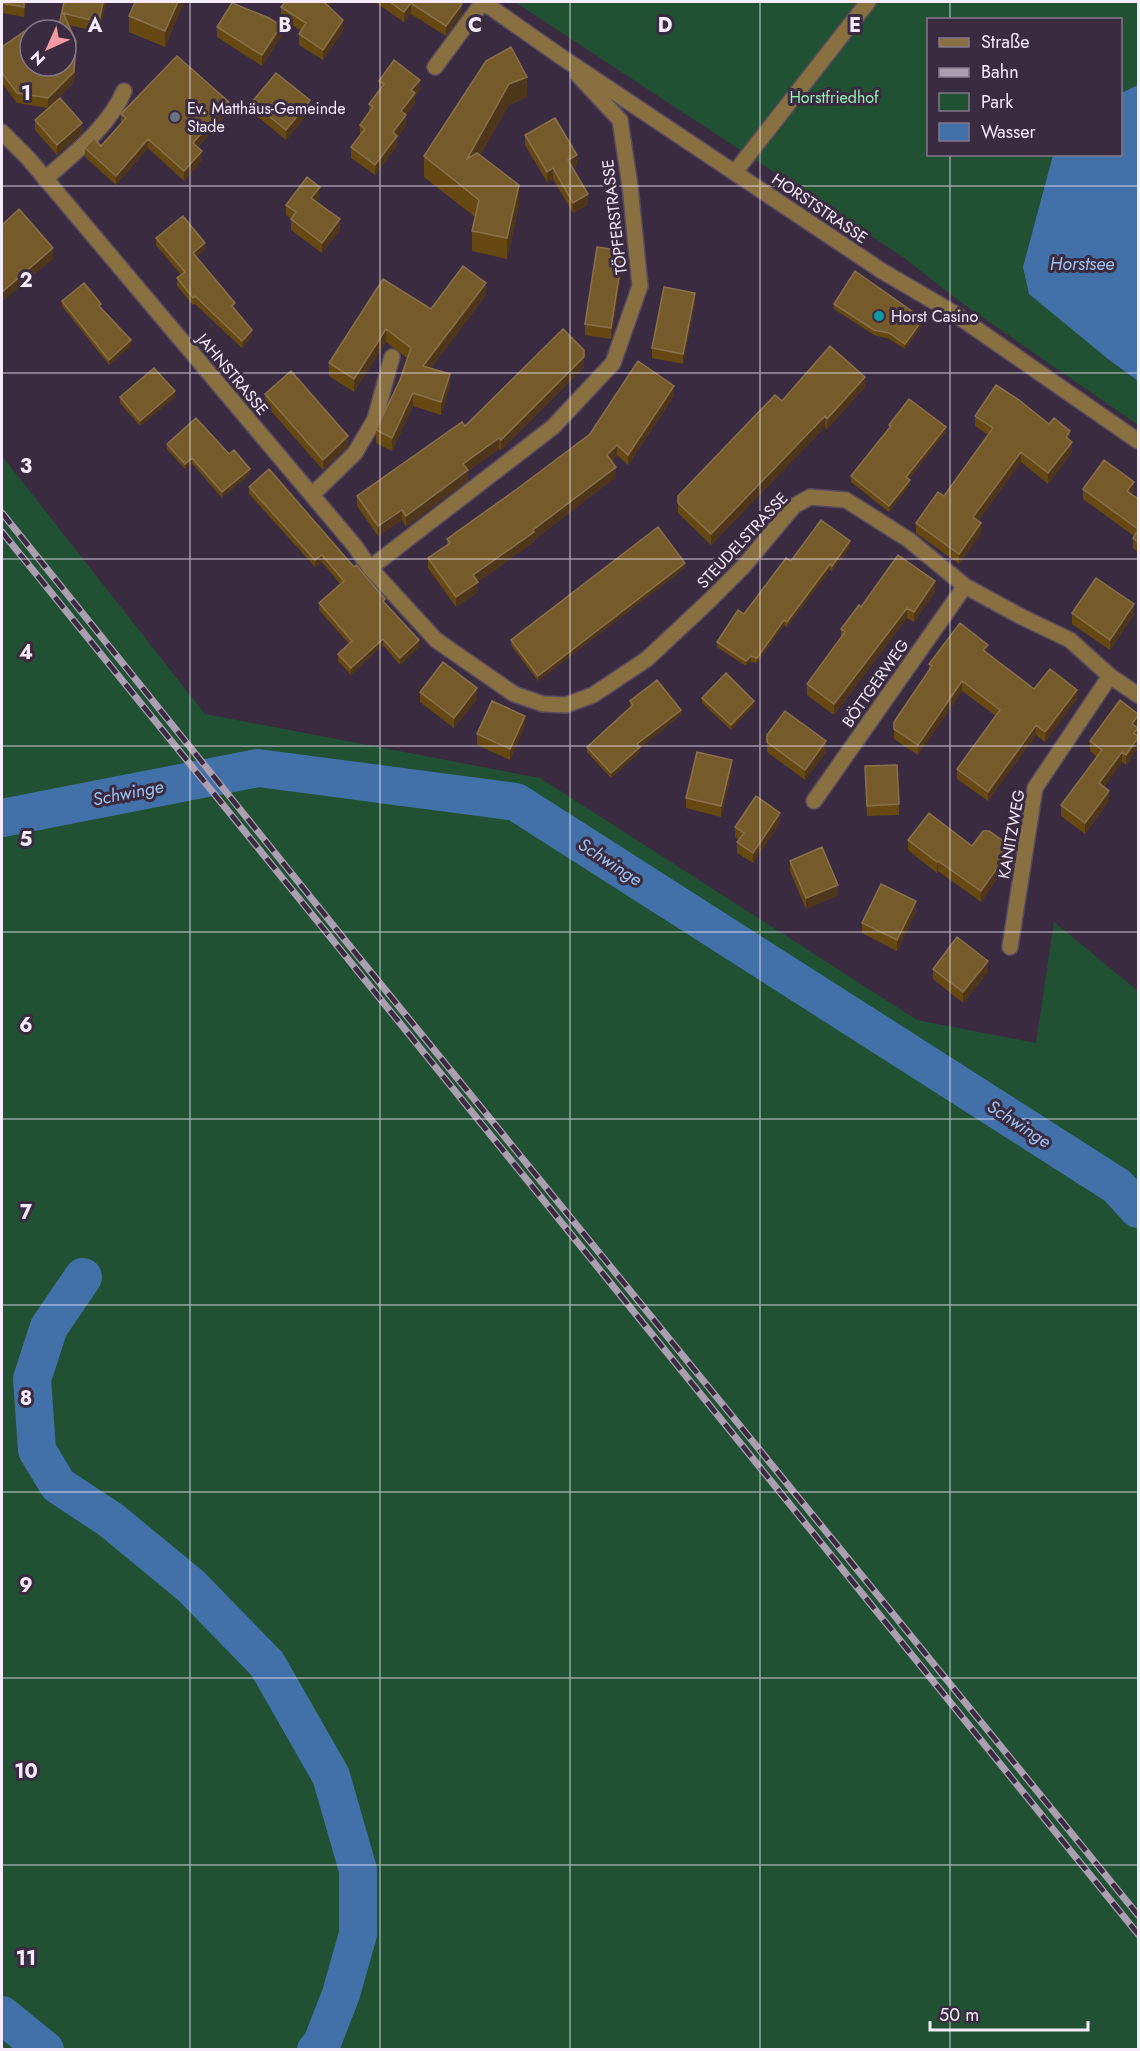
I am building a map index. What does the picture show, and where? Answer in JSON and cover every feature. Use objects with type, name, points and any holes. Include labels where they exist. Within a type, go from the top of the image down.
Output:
[{"type":"street","name":"HORSTSTRASSE","points":[[483,2],[882,271],[952,312],[1138,441]]},
{"type":"street","points":[[435,67],[483,2]]},
{"type":"street","points":[[735,172],[868,2]]},
{"type":"street","name":"TÖPFERSTRASSE","points":[[369,568],[553,428],[613,363],[640,286],[630,186],[620,120],[560,56]]},
{"type":"street","points":[[45,179],[98,129],[119,104],[124,91]]},
{"type":"street","name":"JAHNSTRASSE","points":[[2,132],[45,179],[312,495],[354,545],[369,568],[436,640]]},
{"type":"street","points":[[312,495],[355,453],[375,419],[392,357]]},
{"type":"street","name":"STEUDELSTRASSE","points":[[436,640],[514,694],[543,704],[566,705],[592,696],[647,659],[743,567],[794,506],[810,498],[846,500],[909,540],[965,586],[1070,640],[1110,676],[1138,695]]},
{"type":"street","name":"BÖTTGERWEG","points":[[814,801],[965,586]]},
{"type":"street","name":"KANITZWEG","points":[[1010,947],[1035,788],[1110,676]]},
{"type":"green space","name":"Horstfriedhof","points":[[515,2],[1138,2],[1138,85],[1122,93],[1122,18],[927,18],[927,156],[1053,156],[1023,267],[1108,359],[1138,381],[1138,425],[959,301],[903,257]]},
{"type":"green space","points":[[2,456],[205,714],[540,778],[917,1020],[1036,1043],[1054,922],[1138,991],[1138,2049],[2,2049],[2,837],[140,809],[127,794],[126,779],[2,804]]},
{"type":"water","name":"Horstsee","points":[[1138,85],[1138,381],[1029,294],[1023,267],[1053,156],[1122,156],[1122,93]]},
{"type":"water","points":[[126,779],[127,794],[140,809],[2,837],[2,804]]},
{"type":"building","points":[[24,2],[24,7],[2,3]]},
{"type":"building","points":[[64,2],[103,2],[99,22],[63,13],[65,18],[61,18]]},
{"type":"building","points":[[135,2],[178,2],[165,31],[129,16]]},
{"type":"building","points":[[285,2],[324,2],[343,20],[323,50],[299,34],[306,23],[281,7]]},
{"type":"building","points":[[390,2],[458,2],[462,4],[446,26],[411,3],[404,12]]},
{"type":"building","points":[[232,3],[269,18],[281,26],[262,55],[217,27]]},
{"type":"building","points":[[18,36],[18,78],[68,78],[48,98],[17,93],[2,73],[2,47]]},
{"type":"building","points":[[511,47],[527,77],[509,84],[467,159],[477,153],[519,185],[507,238],[472,231],[479,200],[424,156],[486,61]]},
{"type":"building","name":"Ev. Matthäus-Gemeinde Stade","points":[[177,56],[229,102],[193,143],[202,151],[184,171],[148,139],[116,176],[85,148],[94,138],[101,146],[126,118],[121,114]]},
{"type":"building","points":[[394,60],[420,80],[411,90],[415,93],[401,111],[406,115],[393,132],[397,136],[375,165],[351,147],[365,129],[360,125],[373,107],[369,104],[384,84],[379,81]]},
{"type":"building","points":[[276,73],[310,100],[286,130],[252,102]]},
{"type":"building","points":[[60,98],[82,123],[57,145],[35,120]]},
{"type":"building","points":[[555,118],[577,155],[568,160],[588,194],[573,203],[553,168],[547,172],[525,135]]},
{"type":"building","points":[[307,177],[320,187],[311,198],[340,219],[322,243],[291,219],[296,212],[286,205]]},
{"type":"building","points":[[19,209],[53,248],[2,292],[2,225]]},
{"type":"building","points":[[183,216],[205,243],[193,253],[235,303],[232,306],[252,330],[242,341],[195,296],[193,298],[177,278],[185,272],[156,238]]},
{"type":"building","points":[[597,247],[623,251],[611,328],[585,324]]},
{"type":"building","points":[[463,266],[486,283],[423,366],[450,374],[441,402],[413,393],[392,438],[376,430],[400,380],[411,348],[386,329],[354,379],[329,363],[383,279],[431,309]]},
{"type":"building","name":"Horst Casino","points":[[855,271],[923,319],[905,344],[889,333],[874,330],[834,304]]},
{"type":"building","points":[[84,283],[101,304],[99,306],[131,340],[109,360],[62,301]]},
{"type":"building","points":[[664,287],[695,293],[683,354],[652,348]]},
{"type":"building","points":[[563,329],[584,350],[584,357],[501,440],[499,438],[463,464],[468,470],[406,516],[402,510],[378,526],[357,496],[462,422],[465,426]]},
{"type":"building","points":[[830,346],[865,377],[827,419],[825,416],[711,534],[678,503],[678,496],[775,395],[782,401]]},
{"type":"building","points":[[638,361],[674,386],[628,455],[617,445],[607,455],[616,467],[533,530],[534,532],[473,575],[478,582],[456,597],[428,558],[450,543],[447,539],[590,434]]},
{"type":"building","points":[[154,368],[175,391],[140,421],[120,397]]},
{"type":"building","points":[[291,371],[348,436],[323,460],[265,394]]},
{"type":"building","points":[[996,385],[1049,424],[1054,418],[1070,431],[1066,437],[1072,442],[1048,473],[1021,452],[973,517],[981,523],[959,554],[916,523],[938,492],[944,496],[993,428],[975,416]]},
{"type":"building","points":[[909,399],[946,427],[906,477],[910,480],[889,506],[851,476],[891,426],[889,425]]},
{"type":"building","points":[[196,418],[229,454],[234,450],[250,469],[222,492],[192,458],[185,464],[167,444]]},
{"type":"building","points":[[1104,460],[1134,482],[1127,491],[1138,499],[1138,529],[1083,489]]},
{"type":"building","points":[[269,469],[354,567],[356,565],[385,599],[383,601],[419,640],[400,658],[383,639],[351,668],[338,654],[352,641],[319,603],[344,581],[322,555],[315,560],[249,487]]},
{"type":"building","points":[[821,520],[850,541],[787,622],[784,620],[757,658],[751,656],[746,661],[717,642],[738,610],[744,614],[786,558],[791,561]]},
{"type":"building","points":[[658,527],[685,563],[538,676],[511,640]]},
{"type":"building","points":[[1138,530],[1138,542],[1133,538]]},
{"type":"building","points":[[898,555],[935,581],[914,612],[907,608],[834,704],[807,684],[845,632],[841,629],[859,605],[861,607]]},
{"type":"building","points":[[1096,578],[1134,604],[1110,640],[1072,613]]},
{"type":"building","points":[[960,623],[988,645],[983,650],[1034,689],[1050,669],[1077,690],[1045,732],[1036,725],[988,792],[957,769],[1000,710],[962,681],[918,745],[894,729],[894,722],[932,666],[929,664]]},
{"type":"building","points":[[443,662],[477,688],[454,718],[420,692]]},
{"type":"building","points":[[726,673],[754,701],[731,725],[702,698]]},
{"type":"building","points":[[657,680],[681,710],[637,744],[640,747],[611,773],[587,747],[633,705],[630,701]]},
{"type":"building","points":[[1120,700],[1138,714],[1132,724],[1138,728],[1134,733],[1138,738],[1126,755],[1122,752],[1099,783],[1109,791],[1085,823],[1061,805],[1102,750],[1090,741]]},
{"type":"building","points":[[492,701],[525,716],[510,749],[477,734]]},
{"type":"building","points":[[785,711],[826,741],[805,770],[767,742],[767,735]]},
{"type":"building","points":[[697,752],[732,760],[721,806],[686,798]]},
{"type":"building","points":[[897,765],[899,804],[867,806],[865,766]]},
{"type":"building","points":[[756,796],[780,813],[753,853],[737,842],[744,833],[735,827]]},
{"type":"building","points":[[929,813],[972,846],[983,831],[989,831],[1012,847],[981,891],[908,840]]},
{"type":"building","points":[[822,847],[838,885],[806,898],[790,861]]},
{"type":"building","points":[[881,884],[916,901],[897,940],[862,923]]},
{"type":"building","points":[[957,937],[988,961],[963,992],[933,969]]},
{"type":"waterway","name":"Schwinge","points":[[2,818],[258,768],[516,802],[1117,1186],[1138,1209]]},
{"type":"waterway","points":[[83,1277],[49,1327],[32,1379],[37,1450],[58,1485],[111,1520],[191,1586],[267,1664],[331,1776],[358,1870],[358,1934],[341,1994],[322,2043],[316,2050]]},
{"type":"waterway","points":[[2,2015],[45,2050]]},
{"type":"railway","points":[[2,513],[361,960],[1138,1915]]},
{"type":"railway","points":[[2,532],[1138,1934]]},
{"type":"place","name":"Ev. Matthäus-Gemeinde Stade","points":[[175,117]]},
{"type":"place","name":"Horst Casino","points":[[879,316]]}]
